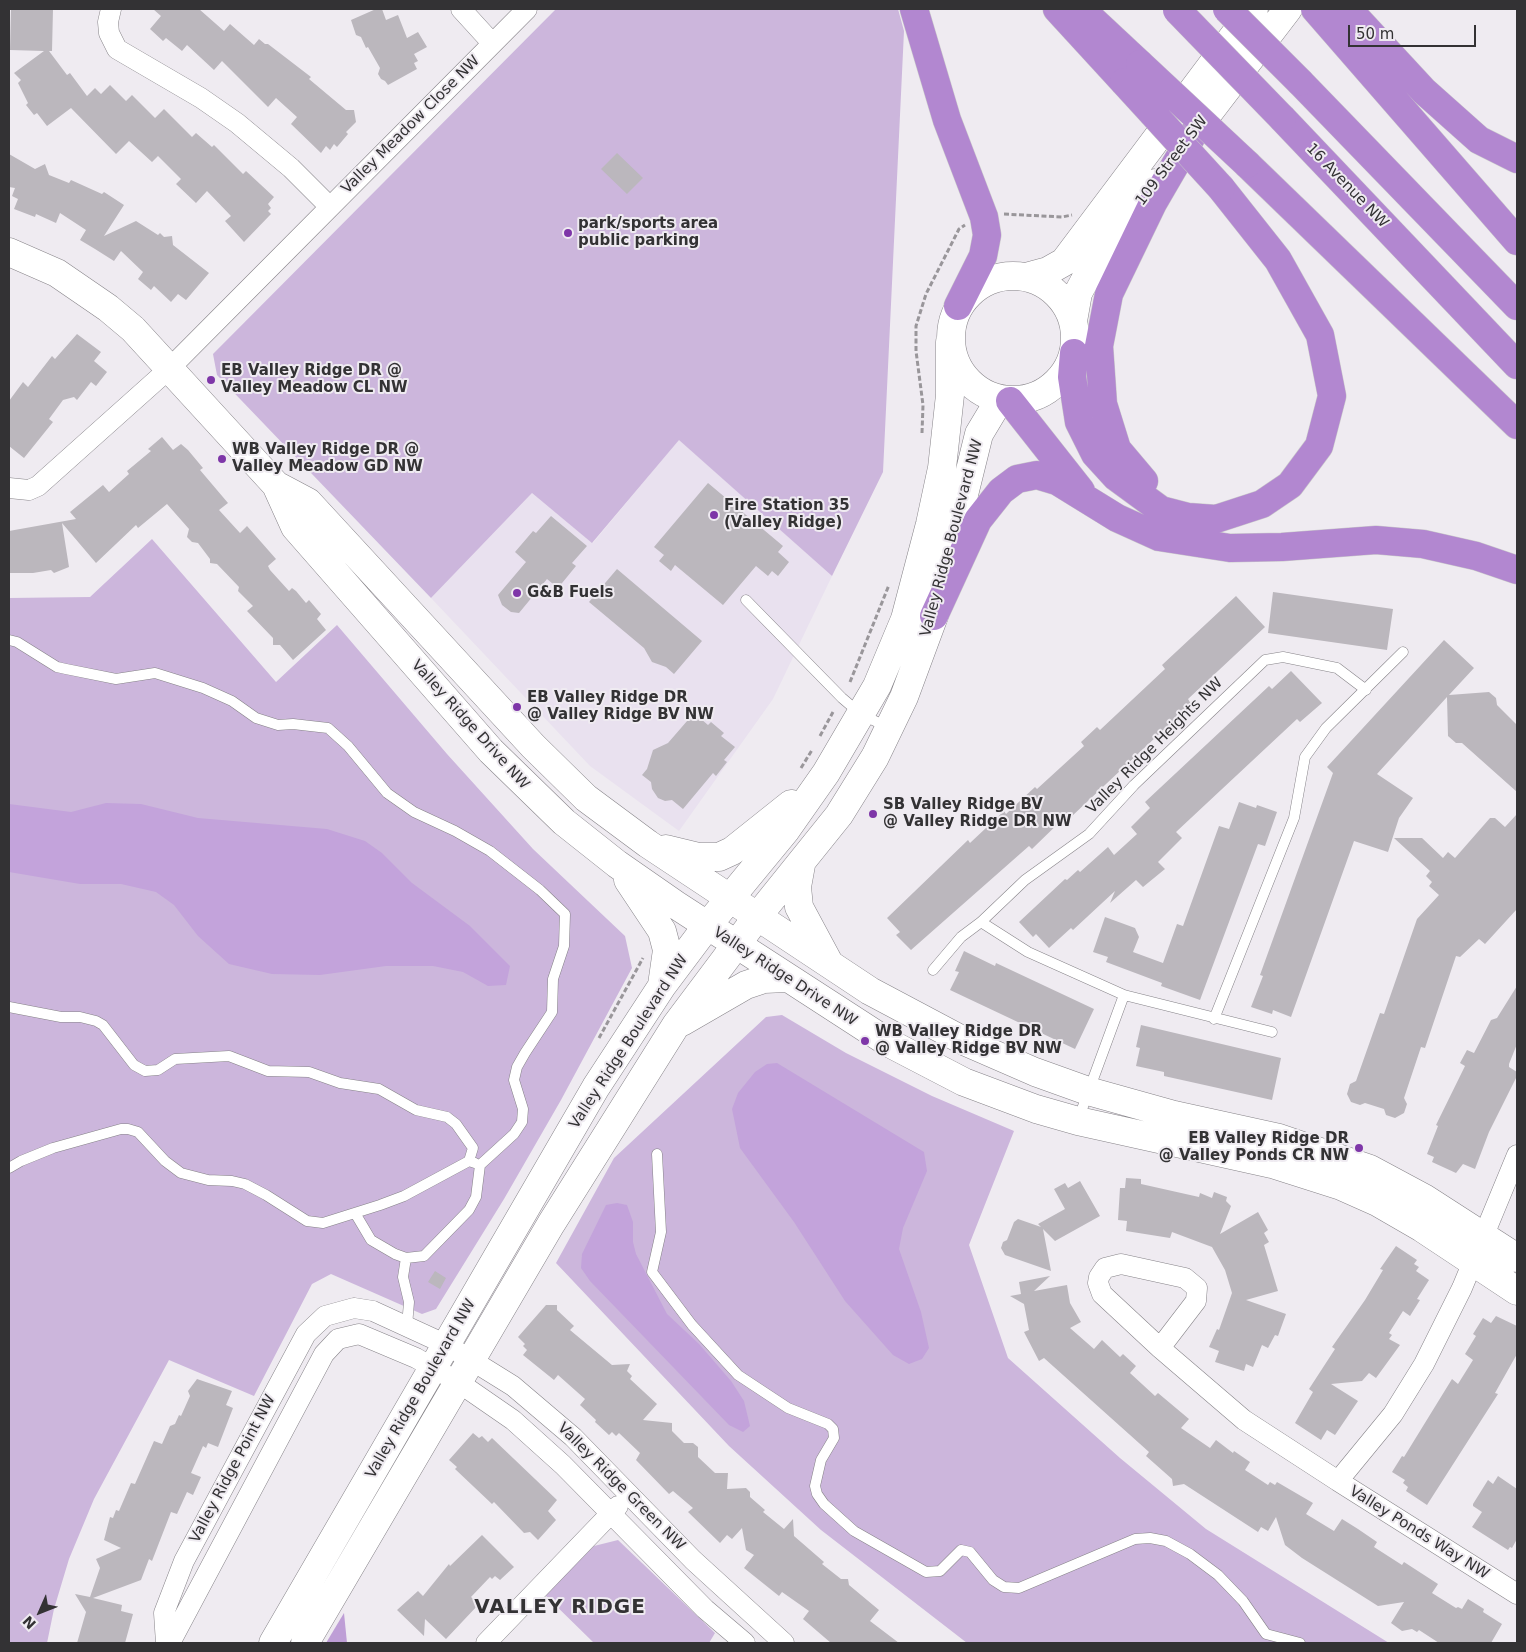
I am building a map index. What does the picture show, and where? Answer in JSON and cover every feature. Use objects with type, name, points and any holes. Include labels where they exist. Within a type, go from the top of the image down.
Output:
[{"type":"highway","points":[[914,9],[947,120],[984,217],[987,235],[983,256],[958,306]]},
{"type":"highway","points":[[1057,9],[1132,73],[1247,164],[1517,425]]},
{"type":"highway","points":[[1074,353],[1072,377],[1079,422],[1096,454],[1116,477],[1139,496],[1161,510],[1188,517],[1216,519],[1262,504],[1290,485],[1319,446],[1332,396],[1320,334],[1278,260],[1081,9]]},
{"type":"highway","points":[[1228,9],[1517,306]]},
{"type":"highway","name":"16 Avenue NW","points":[[1176,10],[1282,118],[1517,365]]},
{"type":"highway","points":[[1330,13],[1424,91],[1479,140],[1517,159]]},
{"type":"highway","points":[[1330,13],[1517,241]]},
{"type":"highway","points":[[1188,517],[1148,486],[1117,449],[1103,404],[1100,346],[1108,294],[1153,203],[1196,129]]},
{"type":"highway","points":[[1005,400],[1090,502]]},
{"type":"highway","points":[[934,616],[978,520],[1001,491],[1017,479],[1037,475],[1057,481],[1117,518],[1159,537],[1230,548],[1282,547],[1376,540],[1423,544],[1476,556],[1517,570]]},
{"type":"street","name":"Valley Meadow Close NW","points":[[111,9],[109,33],[117,49],[201,98],[237,122],[291,168],[330,207]]},
{"type":"street","name":"Valley Meadow Close NW","points":[[461,9],[492,43]]},
{"type":"street","name":"Valley Meadow Close NW","points":[[9,488],[28,490],[38,486],[170,368],[527,9]]},
{"type":"street","name":"109 Street SW","points":[[1026,277],[1048,272],[1064,262],[1254,9]]},
{"type":"street","name":"109 Street SW","points":[[1073,321],[1078,293],[1092,267],[1288,9]]},
{"type":"street","name":"Valley Ridge Drive NW","points":[[9,252],[57,273],[108,308],[133,329],[276,485],[295,527],[486,745],[545,805],[616,864],[735,945],[889,1043],[964,1082],[1036,1109],[1078,1121],[1272,1164],[1333,1183],[1398,1214],[1472,1260],[1517,1291]]},
{"type":"street","points":[[1011,275],[1026,277],[1042,283],[1056,292],[1066,306],[1073,321],[1074,353],[1061,379],[1050,388],[1024,400],[1005,400],[984,394],[971,385],[960,373],[953,358],[950,342],[951,324],[958,306],[974,289],[995,278],[1011,275]]},
{"type":"street","name":"Valley Ridge Boulevard NW","points":[[273,1643],[596,1087],[662,986],[707,926],[786,830],[826,773],[862,715],[877,686],[905,619],[930,524],[942,468],[950,395],[950,342]]},
{"type":"street","name":"Valley Ridge Boulevard NW","points":[[305,1643],[551,1224],[676,1025],[735,945],[801,865],[839,815],[890,728],[919,661],[934,616],[976,442],[1005,400]]},
{"type":"street","name":"Valley Ridge Drive NW","points":[[276,485],[308,502],[563,777],[598,809],[870,991],[966,1042],[1035,1072],[1088,1091],[1174,1115],[1279,1138],[1335,1156],[1389,1178],[1484,1235],[1517,1258]]},
{"type":"street","points":[[648,844],[700,857],[719,857],[732,851],[766,825],[826,773]]},
{"type":"street","points":[[616,864],[662,931],[667,950],[662,986]]},
{"type":"street","points":[[801,865],[797,886],[799,908],[832,967]]},
{"type":"street","points":[[676,1025],[746,985],[764,979],[786,978]]},
{"type":"street","name":"Valley Ponds Way NW","points":[[1517,1155],[1441,1334],[1409,1390],[1338,1481],[1517,1594]]},
{"type":"street","points":[[1160,1348],[1196,1301],[1197,1288],[1185,1278],[1121,1264],[1105,1268],[1098,1283],[1102,1294],[1160,1348],[1244,1420],[1338,1481]]},
{"type":"street","name":"Valley Ridge Point NW","points":[[166,1643],[164,1613],[184,1561],[306,1334],[315,1323],[334,1311],[364,1308],[447,1345]]},
{"type":"street","points":[[334,1311],[344,1336],[359,1334],[367,1336],[433,1368]]},
{"type":"street","name":"Valley Ridge Point NW","points":[[170,1643],[324,1354],[330,1346],[344,1336]]},
{"type":"street","name":"Valley Ridge Green NW","points":[[447,1345],[512,1386],[548,1414],[693,1560],[784,1643]]},
{"type":"street","name":"Valley Ridge Green NW","points":[[433,1368],[458,1382],[513,1420],[540,1442],[610,1515],[705,1608],[745,1643]]},
{"type":"street","points":[[486,1643],[628,1496]]},
{"type":"lane","points":[[746,600],[862,715],[890,728]]},
{"type":"lane","points":[[9,640],[18,642],[57,667],[116,679],[156,673],[203,688],[232,701],[256,718],[278,726],[293,724],[328,728],[348,746],[388,793],[414,812],[461,834],[490,851],[557,905],[565,914],[564,946],[553,979],[552,1012],[524,1053],[517,1067],[514,1080],[523,1109],[522,1122],[514,1134],[480,1165],[476,1197],[469,1210],[424,1256],[406,1258],[371,1240],[355,1213]]},
{"type":"lane","points":[[1214,1019],[1294,818],[1305,757],[1326,728],[1403,652]]},
{"type":"lane","name":"Valley Ridge Heights NW","points":[[933,970],[960,938],[981,922],[1025,880],[1089,834],[1134,785],[1265,660],[1283,657],[1337,668],[1366,690]]},
{"type":"lane","points":[[981,922],[1028,952],[1124,994],[1214,1019],[1272,1032]]},
{"type":"lane","points":[[1078,1121],[1124,994]]},
{"type":"lane","points":[[9,1007],[61,1018],[80,1017],[96,1021],[108,1031],[128,1060],[145,1071],[158,1070],[175,1059],[228,1056],[268,1071],[309,1072],[340,1083],[379,1089],[416,1110],[446,1117],[456,1124],[473,1148],[469,1161],[404,1196],[323,1223],[307,1221],[245,1184],[232,1181],[200,1179],[180,1173],[165,1161],[138,1132],[128,1129],[121,1128],[92,1139],[53,1148],[9,1168]]},
{"type":"lane","points":[[657,1154],[661,1232],[652,1272],[692,1325],[738,1375],[788,1408],[828,1424],[833,1429],[834,1438],[821,1460],[815,1486],[817,1494],[824,1504],[854,1531],[926,1572],[940,1571],[961,1550],[970,1552],[993,1580],[1004,1587],[1019,1588],[1135,1539],[1150,1538],[1166,1542],[1190,1554],[1218,1575],[1243,1601],[1266,1634],[1300,1643]]},
{"type":"lane","points":[[469,1161],[480,1165]]},
{"type":"lane","points":[[406,1258],[403,1278],[409,1302],[407,1326]]},
{"type":"path","points":[[921,438],[923,405],[916,351],[916,326],[919,310],[959,228],[984,217],[998,214],[1062,217],[1076,212]]},
{"type":"path","points":[[850,682],[876,624],[892,579]]},
{"type":"shaded area","points":[[556,9],[898,9],[904,31],[883,472],[832,576],[679,440],[592,543],[532,493],[431,598],[217,375],[213,354]]},
{"type":"shaded area","points":[[679,439],[832,576],[773,699],[679,831],[590,766],[431,598],[532,493],[593,543]]},
{"type":"shaded area","points":[[152,539],[276,682],[337,625],[447,754],[533,849],[625,936],[632,968],[561,1100],[504,1199],[436,1309],[422,1314],[331,1274],[312,1284],[254,1396],[169,1360],[94,1499],[69,1559],[54,1609],[47,1643],[9,1643],[9,598],[90,597]]},
{"type":"shaded area","points":[[106,803],[141,804],[198,818],[327,829],[365,841],[382,853],[412,883],[470,926],[510,966],[506,985],[488,986],[463,972],[433,966],[386,966],[320,975],[272,974],[229,964],[198,936],[174,905],[156,892],[121,884],[80,884],[9,872],[9,804],[71,812]]},
{"type":"shaded area","points":[[782,1015],[846,1053],[932,1096],[1014,1131],[969,1245],[1008,1358],[1120,1458],[1206,1529],[1389,1643],[967,1643],[821,1530],[729,1446],[556,1263],[614,1158],[766,1017]]},
{"type":"shaded area","points":[[777,1063],[924,1152],[927,1171],[903,1228],[899,1249],[921,1312],[929,1348],[922,1359],[909,1364],[893,1355],[845,1301],[794,1222],[740,1148],[732,1109],[738,1093],[755,1072],[767,1064]]},
{"type":"shaded area","points":[[617,1203],[627,1205],[633,1222],[633,1242],[636,1254],[667,1314],[699,1344],[731,1381],[744,1401],[750,1426],[743,1432],[729,1425],[590,1281],[581,1268],[582,1254],[606,1205]]},
{"type":"shaded area","points":[[618,1540],[715,1633],[709,1643],[594,1643],[545,1595],[594,1546]]},
{"type":"shaded area","points":[[344,1613],[347,1643],[326,1643]]},
{"type":"building","points":[[11,9],[53,9],[52,51],[49,51],[67,75],[70,73],[87,96],[95,88],[101,94],[110,85],[126,101],[132,95],[155,118],[164,109],[192,137],[196,133],[212,147],[214,145],[243,174],[246,171],[274,197],[268,204],[271,208],[268,211],[271,214],[244,242],[225,221],[231,216],[207,191],[196,203],[176,184],[181,179],[158,156],[152,162],[129,141],[116,154],[71,108],[47,126],[37,113],[34,115],[26,105],[28,103],[18,83],[21,80],[14,73],[44,51],[10,50]]},
{"type":"building","points":[[153,9],[199,9],[224,31],[230,24],[254,45],[259,39],[268,44],[311,77],[309,79],[346,110],[354,110],[356,122],[346,132],[348,134],[337,147],[334,144],[330,150],[326,146],[321,153],[291,124],[297,117],[276,98],[268,107],[222,61],[214,70],[187,45],[182,51],[166,38],[163,41],[150,29],[161,16]]},
{"type":"building","points":[[376,9],[382,9],[386,20],[398,15],[407,38],[418,32],[427,47],[414,54],[418,61],[414,63],[417,69],[388,85],[378,74],[380,68],[361,37],[356,35],[351,20]]},
{"type":"building","points":[[617,153],[643,178],[627,194],[601,169]]},
{"type":"building","points":[[9,154],[35,169],[45,164],[49,175],[69,183],[71,180],[102,194],[104,192],[124,205],[104,236],[136,221],[158,235],[160,233],[164,237],[172,236],[173,245],[209,273],[186,300],[178,294],[171,302],[154,286],[151,290],[138,279],[143,272],[121,251],[114,261],[80,240],[86,230],[60,213],[56,223],[36,214],[35,217],[14,209],[18,199],[12,196],[15,188],[9,187]]},
{"type":"building","points":[[77,334],[101,352],[94,361],[107,372],[96,386],[91,382],[77,400],[74,397],[63,400],[49,419],[53,422],[24,458],[9,446],[9,401],[23,382],[28,387],[52,356],[55,359]]},
{"type":"building","points":[[162,437],[173,450],[181,444],[188,450],[203,468],[200,470],[228,503],[219,510],[240,533],[247,526],[276,559],[268,566],[270,570],[289,591],[292,588],[306,603],[309,600],[321,614],[317,619],[326,630],[293,660],[280,645],[273,645],[273,638],[247,611],[253,606],[238,591],[239,587],[217,564],[210,563],[210,559],[198,543],[192,542],[187,537],[189,529],[167,504],[138,528],[136,525],[96,563],[62,523],[69,567],[54,573],[51,570],[33,573],[9,573],[9,531],[76,519],[70,512],[103,485],[109,492],[129,474],[127,471],[151,451],[148,449]]},
{"type":"building","name":"Fire Station 35 (Valley Ridge)","points":[[708,483],[783,546],[778,552],[789,562],[778,576],[772,571],[768,576],[756,566],[723,605],[675,565],[671,571],[659,561],[664,555],[654,547]]},
{"type":"building","points":[[551,516],[587,546],[572,563],[576,566],[558,588],[547,579],[519,613],[511,612],[502,605],[498,595],[526,562],[515,552],[533,531],[536,533]]},
{"type":"building","points":[[617,569],[702,641],[674,674],[666,667],[652,662],[644,648],[589,602]]},
{"type":"building","points":[[1273,592],[1393,609],[1387,650],[1268,633]]},
{"type":"building","points":[[1236,596],[1265,627],[1188,699],[1191,704],[1071,817],[1067,815],[1032,849],[1029,846],[911,950],[896,935],[900,932],[887,918],[968,840],[970,843],[1004,811],[1006,814],[1035,787],[1037,789],[1084,746],[1081,742],[1097,727],[1100,730],[1165,669],[1162,665]]},
{"type":"building","points":[[1444,640],[1474,668],[1449,695],[1489,692],[1496,698],[1497,705],[1517,725],[1517,792],[1462,743],[1456,743],[1448,736],[1447,697],[1377,774],[1413,798],[1399,818],[1388,852],[1354,841],[1291,1017],[1273,1010],[1272,1014],[1251,1007],[1263,976],[1260,975],[1333,773],[1327,767]]},
{"type":"building","points":[[1291,671],[1322,703],[1300,722],[1297,719],[1176,832],[1182,838],[1158,862],[1165,869],[1143,887],[1136,880],[1110,903],[1115,891],[1073,930],[1071,928],[1049,948],[1036,934],[1033,937],[1019,922],[1065,879],[1067,880],[1078,870],[1080,872],[1108,847],[1114,855],[1137,834],[1131,827],[1150,808],[1145,802],[1269,686],[1272,689]]},
{"type":"building","points":[[694,713],[708,725],[711,722],[724,733],[721,736],[735,747],[724,760],[727,762],[716,776],[713,773],[683,809],[672,800],[665,801],[658,798],[652,789],[651,782],[642,775],[647,769],[653,750],[668,743]]},
{"type":"building","points":[[1239,802],[1256,808],[1257,805],[1277,812],[1265,846],[1258,844],[1200,1000],[1161,986],[1162,983],[1106,962],[1108,957],[1093,952],[1105,917],[1135,928],[1139,937],[1133,952],[1163,963],[1177,924],[1183,926],[1219,826],[1229,829]]},
{"type":"building","points":[[1517,814],[1517,909],[1485,944],[1479,939],[1460,957],[1456,956],[1425,1048],[1421,1047],[1404,1098],[1407,1104],[1404,1113],[1395,1118],[1386,1115],[1384,1109],[1365,1103],[1360,1105],[1351,1102],[1347,1094],[1350,1084],[1356,1081],[1380,1013],[1384,1014],[1417,919],[1439,895],[1429,886],[1432,882],[1426,876],[1430,871],[1394,838],[1422,838],[1443,858],[1448,852],[1455,858],[1490,818],[1495,818],[1505,827]]},
{"type":"building","points":[[964,951],[995,966],[996,963],[1094,1009],[1075,1049],[950,990],[959,972],[955,971]]},
{"type":"building","points":[[1517,986],[1517,1044],[1509,1067],[1517,1072],[1517,1076],[1489,1132],[1475,1169],[1463,1164],[1456,1173],[1432,1162],[1434,1157],[1427,1154],[1438,1126],[1436,1125],[1465,1066],[1460,1063],[1467,1050],[1474,1053],[1491,1020],[1497,1018]]},
{"type":"building","points":[[1141,1025],[1281,1058],[1272,1100],[1164,1076],[1164,1072],[1136,1066],[1140,1048],[1136,1047]]},
{"type":"building","points":[[1126,1178],[1141,1179],[1141,1184],[1199,1197],[1200,1193],[1212,1198],[1214,1192],[1227,1197],[1226,1201],[1231,1206],[1220,1234],[1258,1212],[1268,1230],[1264,1233],[1269,1242],[1264,1245],[1278,1291],[1246,1300],[1286,1314],[1278,1336],[1275,1335],[1268,1348],[1262,1345],[1253,1367],[1246,1364],[1244,1371],[1215,1362],[1219,1351],[1209,1347],[1217,1329],[1219,1330],[1232,1293],[1225,1270],[1212,1247],[1172,1232],[1170,1238],[1126,1231],[1127,1221],[1118,1220],[1120,1188],[1125,1188]]},
{"type":"building","points":[[1080,1181],[1100,1216],[1055,1241],[1043,1229],[1051,1271],[1005,1255],[1001,1248],[1003,1242],[1007,1240],[1014,1222],[1018,1219],[1041,1227],[1038,1224],[1065,1209],[1054,1189],[1065,1183],[1068,1188]]},
{"type":"building","points":[[1396,1246],[1417,1260],[1414,1264],[1419,1267],[1416,1271],[1429,1280],[1417,1299],[1420,1300],[1410,1316],[1403,1311],[1389,1333],[1392,1335],[1389,1339],[1400,1345],[1376,1378],[1369,1373],[1362,1381],[1331,1384],[1358,1401],[1335,1435],[1327,1430],[1321,1440],[1295,1423],[1313,1392],[1309,1389],[1335,1349],[1332,1347],[1365,1300],[1383,1270],[1380,1269]]},
{"type":"building","points":[[435,1271],[446,1278],[440,1289],[428,1282]]},
{"type":"building","points":[[1050,1276],[1034,1291],[1067,1285],[1070,1303],[1081,1322],[1070,1328],[1094,1349],[1102,1340],[1120,1357],[1123,1354],[1136,1366],[1130,1373],[1155,1396],[1158,1393],[1189,1419],[1181,1428],[1210,1448],[1216,1440],[1233,1453],[1234,1451],[1250,1462],[1245,1470],[1268,1485],[1270,1482],[1275,1485],[1277,1482],[1313,1503],[1306,1514],[1334,1531],[1342,1519],[1358,1529],[1377,1542],[1374,1547],[1402,1565],[1404,1562],[1438,1584],[1432,1593],[1456,1608],[1462,1609],[1468,1599],[1484,1609],[1483,1612],[1502,1624],[1491,1643],[1439,1643],[1419,1630],[1417,1632],[1412,1629],[1402,1631],[1391,1623],[1404,1602],[1378,1606],[1302,1558],[1285,1545],[1276,1517],[1268,1531],[1261,1527],[1258,1532],[1184,1484],[1173,1486],[1172,1479],[1146,1456],[1149,1452],[1044,1358],[1039,1361],[1024,1332],[1029,1330],[1024,1304],[1010,1296],[1021,1294],[1019,1282]]},
{"type":"building","points":[[546,1305],[557,1305],[557,1310],[574,1326],[570,1330],[612,1365],[630,1364],[627,1371],[632,1376],[630,1379],[657,1404],[643,1420],[672,1423],[672,1431],[684,1443],[693,1443],[698,1447],[698,1457],[715,1473],[728,1473],[727,1489],[746,1488],[750,1492],[750,1497],[765,1510],[763,1512],[784,1529],[793,1519],[794,1536],[824,1562],[822,1564],[841,1579],[848,1579],[849,1585],[879,1610],[870,1621],[899,1643],[831,1643],[803,1619],[809,1611],[782,1592],[779,1596],[744,1568],[754,1555],[746,1550],[742,1528],[732,1539],[727,1535],[720,1543],[688,1512],[693,1508],[673,1491],[669,1494],[636,1460],[640,1453],[619,1433],[616,1436],[612,1432],[609,1435],[595,1422],[596,1420],[580,1405],[585,1399],[558,1375],[554,1380],[523,1355],[527,1350],[523,1346],[525,1344],[518,1337]]},
{"type":"building","points":[[1496,1316],[1517,1326],[1517,1354],[1495,1393],[1498,1394],[1427,1505],[1406,1491],[1408,1487],[1403,1483],[1405,1480],[1392,1472],[1402,1456],[1404,1457],[1452,1379],[1458,1384],[1473,1360],[1465,1354],[1476,1336],[1473,1334],[1483,1318],[1491,1323]]},
{"type":"building","points":[[197,1379],[232,1391],[226,1405],[233,1408],[218,1447],[208,1443],[206,1448],[203,1446],[191,1473],[201,1477],[193,1495],[187,1492],[177,1514],[171,1512],[152,1561],[149,1559],[141,1580],[93,1598],[122,1605],[121,1611],[133,1614],[125,1643],[77,1643],[86,1612],[75,1594],[90,1597],[100,1568],[96,1559],[121,1548],[104,1540],[110,1517],[113,1518],[116,1510],[119,1511],[131,1483],[135,1484],[154,1441],[162,1444],[170,1426],[175,1424],[179,1415],[181,1416],[190,1396],[188,1391]]},
{"type":"building","points":[[473,1433],[479,1438],[482,1436],[488,1442],[492,1438],[557,1500],[548,1511],[556,1520],[538,1540],[530,1532],[524,1533],[494,1502],[492,1504],[455,1469],[457,1467],[449,1460]]},
{"type":"building","points":[[1498,1476],[1517,1489],[1517,1539],[1512,1548],[1510,1547],[1508,1550],[1472,1527],[1482,1512],[1473,1504],[1488,1480],[1493,1484]]},
{"type":"building","points":[[482,1535],[514,1567],[500,1580],[495,1576],[492,1579],[490,1577],[471,1597],[479,1604],[446,1639],[425,1619],[424,1636],[397,1610],[418,1591],[423,1596],[449,1564],[450,1566]]},
{"type":"place","name":"park/sports area public parking","points":[[568,233]]},
{"type":"place","name":"EB Valley Ridge DR @ Valley Meadow CL NW","points":[[211,380]]},
{"type":"place","name":"WB Valley Ridge DR @ Valley Meadow GD NW","points":[[222,459]]},
{"type":"place","name":"Fire Station 35 (Valley Ridge)","points":[[714,515]]},
{"type":"place","name":"G&B Fuels","points":[[517,593]]},
{"type":"place","name":"EB Valley Ridge DR @ Valley Ridge BV NW","points":[[517,707]]},
{"type":"place","name":"SB Valley Ridge BV @ Valley Ridge DR NW","points":[[873,814]]},
{"type":"place","name":"WB Valley Ridge DR @ Valley Ridge BV NW","points":[[865,1041]]},
{"type":"place","name":"EB Valley Ridge DR @ Valley Ponds CR NW","points":[[1359,1148]]},
{"type":"district","name":"VALLEY RIDGE","points":[[560,1608]]}]
